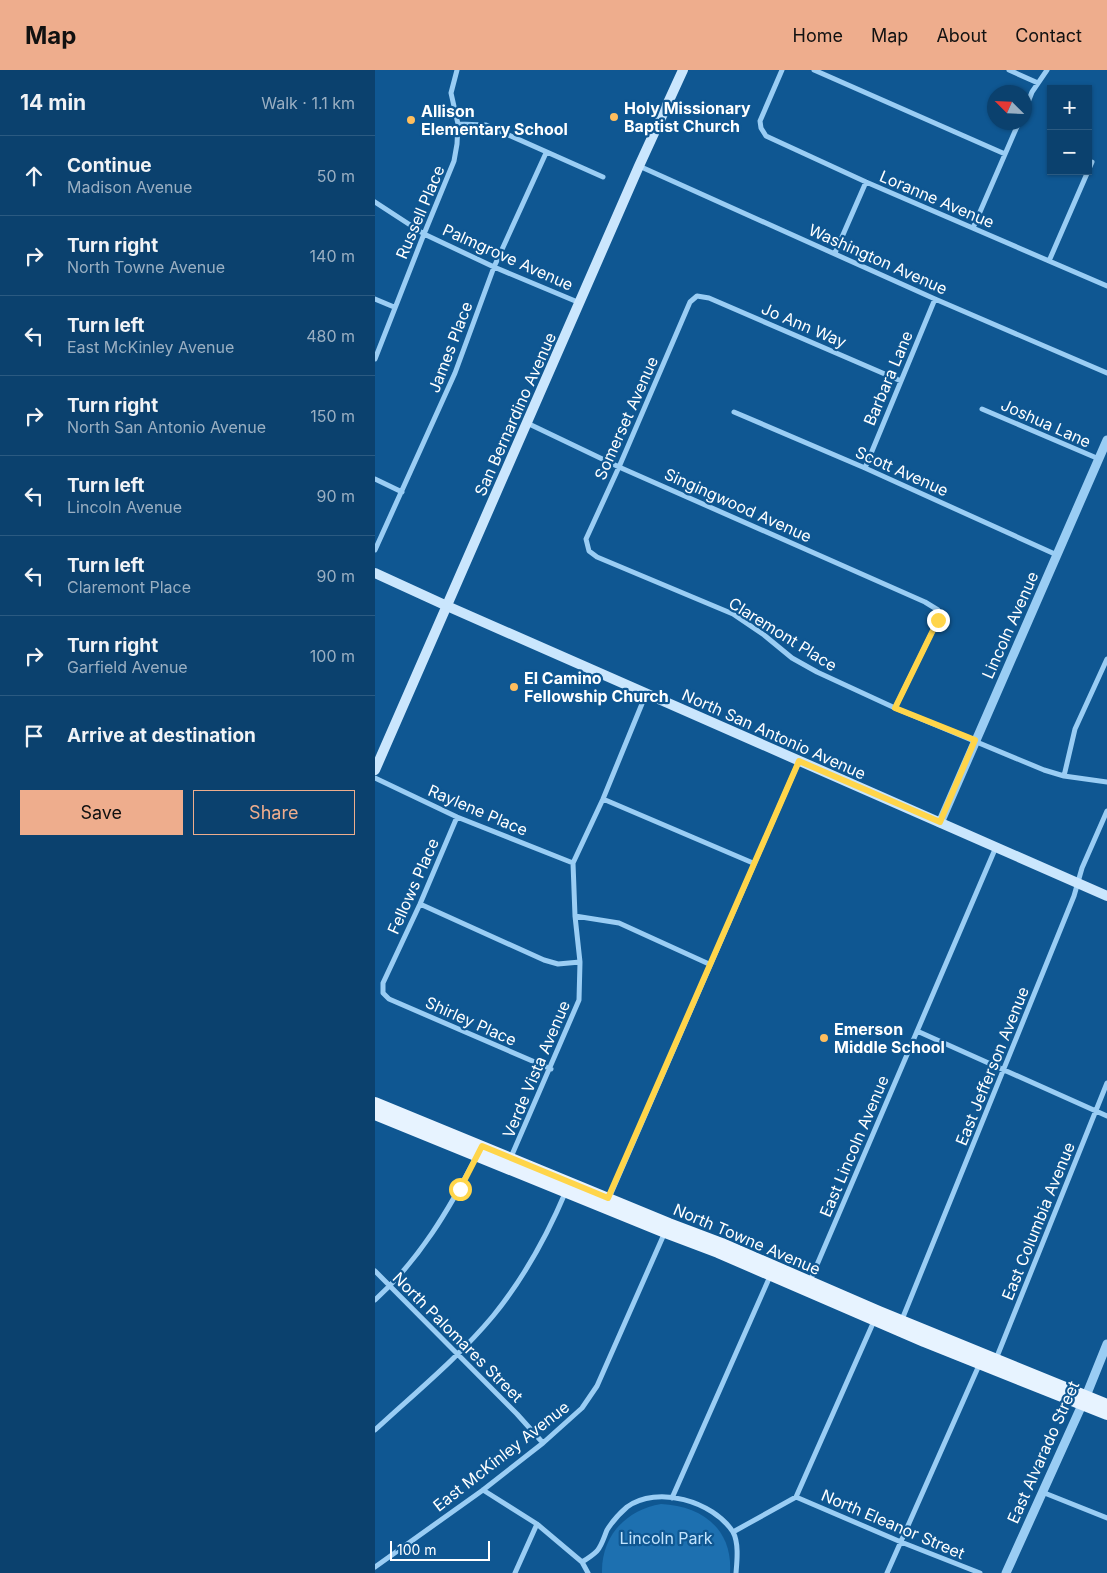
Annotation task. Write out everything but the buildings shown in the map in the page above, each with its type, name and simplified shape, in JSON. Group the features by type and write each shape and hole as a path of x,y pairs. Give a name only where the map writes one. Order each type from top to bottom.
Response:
{"main road":[{"name":"San Bernardino Avenue","path":"375,770 639,166 683,70"},
{"name":"North San Antonio Avenue","path":"375,573 1107,896"},
{"name":"North Towne Avenue","path":"375,1104 480,1151 568,1186 665,1232 773,1271"},
{"name":"North Towne Avenue","path":"375,1114 480,1151"},
{"name":"North Towne Avenue","path":"606,1203 722,1244 773,1271 877,1316 1084,1400 1107,1405"},
{"name":"North Towne Avenue","path":"1084,1400 1107,1414"}],"street":[{"name":"Russell Place","path":"375,359 394,307 455,161 458,124 451,93 457,70"},
{"name":"Loranne Avenue","path":"782,70 760,120 761,128 766,136 866,182 1107,286"},
{"path":"814,70 1005,154"},
{"path":"1009,70 1038,83"},
{"path":"1032,95 1047,70"},
{"path":"458,124 486,125 603,177"},
{"path":"973,228 1016,130"},
{"name":"James Place","path":"375,550 455,372 494,267 546,153"},
{"name":"Washington Avenue","path":"639,166 935,299 1107,373"},
{"path":"1049,261 1086,175"},
{"path":"835,253 866,182"},
{"name":"Palmgrove Avenue","path":"375,202 424,234 494,267 580,303"},
{"name":"Jo Ann Way","path":"697,296 709,298 901,381"},
{"name":"Somerset Avenue","path":"589,551 586,539 690,302 697,296"},
{"path":"375,299 394,307"},
{"name":"Barbara Lane","path":"865,468 935,299"},
{"name":"Joshua Lane","path":"982,409 1099,460"},
{"name":"Scott Avenue","path":"734,412 865,468 1057,556"},
{"name":"Singingwood Avenue","path":"527,423 619,467 925,602 938,610 938,620 895,708"},
{"name":"Lincoln Avenue","path":"940,822 1107,440"},
{"path":"375,479 402,492"},
{"name":"Claremont Place","path":"589,551 597,557 733,614 764,635 792,658 817,672 895,708 1031,765 1064,776 1107,782"},
{"path":"1064,776 1075,729 1107,659"},
{"name":"Verde Vista Avenue","path":"509,1163 579,1000 580,962 575,916 573,863 603,799 646,694"},
{"path":"606,1203 799,761"},
{"name":"Raylene Place","path":"375,778 457,817 573,863"},
{"path":"603,799 753,863"},
{"name":"East Jefferson Avenue","path":"899,1325 1107,811"},
{"name":"Fellows Place","path":"383,993 383,983 420,904 457,817"},
{"name":"East Lincoln Avenue","path":"807,1286 996,847"},
{"path":"420,904 544,960 558,964 580,962"},
{"path":"575,916 619,923 709,964"},
{"name":"Shirley Place","path":"383,993 389,999 551,1069"},
{"path":"917,1031 1107,1116"},
{"name":"East Columbia Avenue","path":"887,1573 988,1362 1107,1083"},
{"path":"375,1300 390,1286 423,1247 449,1209 480,1151"},
{"path":"375,1430 458,1355 493,1316 526,1271 554,1220 568,1186"},
{"name":"East McKinley Avenue","path":"375,1568 483,1490 543,1443 582,1408 597,1386 665,1232"},
{"name":"North Palomares Street","path":"375,1271 517,1414 543,1443"},
{"path":"672,1498 773,1271"},
{"path":"733,1532 796,1497 877,1316"},
{"name":"East Alvarado Street","path":"1006,1573 1084,1400 1107,1344"},
{"path":"483,1490 537,1524 582,1562 588,1573"},
{"path":"1042,1492 1107,1518"},
{"path":"582,1562 597,1550 608,1529 626,1508 648,1497 672,1498 685,1499 724,1521 733,1532 737,1552 736,1573"},
{"name":"North Eleanor Street","path":"796,1497 901,1542 980,1573"},
{"path":"515,1573 537,1524"},
{"path":"375,1568 378,1573"}],"green space":[{"name":"Lincoln Park","path":"661,1504 689,1509 702,1515 712,1523 720,1532 726,1544 730,1557 730,1573 602,1573 606,1547 618,1527 637,1512"}],"place":[{"name":"Holy Missionary Baptist Church","path":"614,117"},
{"name":"Allison Elementary School","path":"411,120"},
{"name":"El Camino Fellowship Church","path":"514,687"},
{"name":"Emerson Middle School","path":"824,1038"}],"route":[{"path":"460,1189 482,1146 608,1198 799,761 940,822 975,740 895,708 938,620"}]}
